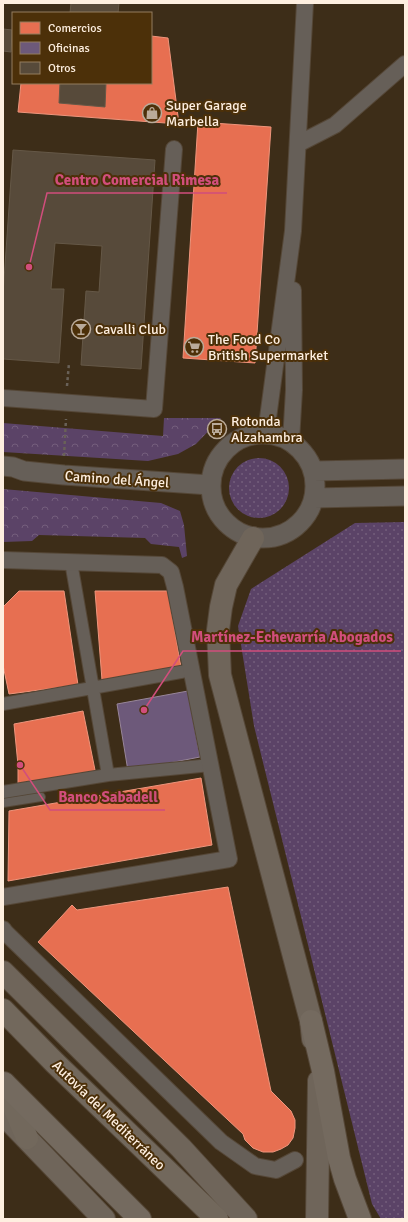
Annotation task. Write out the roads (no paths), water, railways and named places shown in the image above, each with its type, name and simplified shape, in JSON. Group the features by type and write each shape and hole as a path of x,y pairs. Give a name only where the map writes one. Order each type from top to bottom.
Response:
{"highway":[{"name":"Autovía del Mediterráneo","path":"3,1010 55,1063 216,1219"},
{"path":"311,1021 323,1071 339,1158 360,1219"},
{"path":"4,1083 27,1138"},
{"path":"4,1083 140,1219"}],"main road":[{"path":"252,538 226,585 218,630 220,675 311,1021 319,1081 317,1219"},
{"path":"3,972 180,1148 246,1219"},
{"path":"3,1114 104,1219"}],"street":[{"path":"291,441 294,390 293,231 305,3"},
{"path":"298,144 335,125 405,64"},
{"path":"3,398 154,409 174,149"},
{"path":"266,433 293,231"},
{"path":"266,433 291,441 309,460 314,471 316,485 314,498 306,517 272,538 252,538 239,533 227,525 218,513 212,500 210,485 213,469 222,454 250,435 266,433"},
{"name":"Camino del Ángel","path":"3,466 13,467 24,471"},
{"path":"314,471 405,469"},
{"name":"Camino del Ángel","path":"3,474 24,471 210,485"},
{"path":"314,498 405,496"},
{"path":"3,560 162,565 172,572 229,859 3,897"},
{"path":"71,562 108,775"},
{"path":"3,704 192,670"},
{"path":"3,792 108,775 211,765"},
{"path":"3,929 221,1142 256,1166 276,1170 295,1160"}],"lane":[{"path":"3,803 41,797"}],"place":[{"name":"Super Garage Marbella","path":"152,113"},
{"name":"Centro Comercial Rimesa","path":"29,267"},
{"name":"Cavalli Club","path":"81,329"},
{"name":"The Food Co British Supermarket","path":"194,347"},
{"name":"Rotonda Alzahambra","path":"217,429"},
{"name":"Martínez-Echevarría Abogados","path":"144,710"},
{"name":"Banco Sabadell","path":"20,765"}]}
